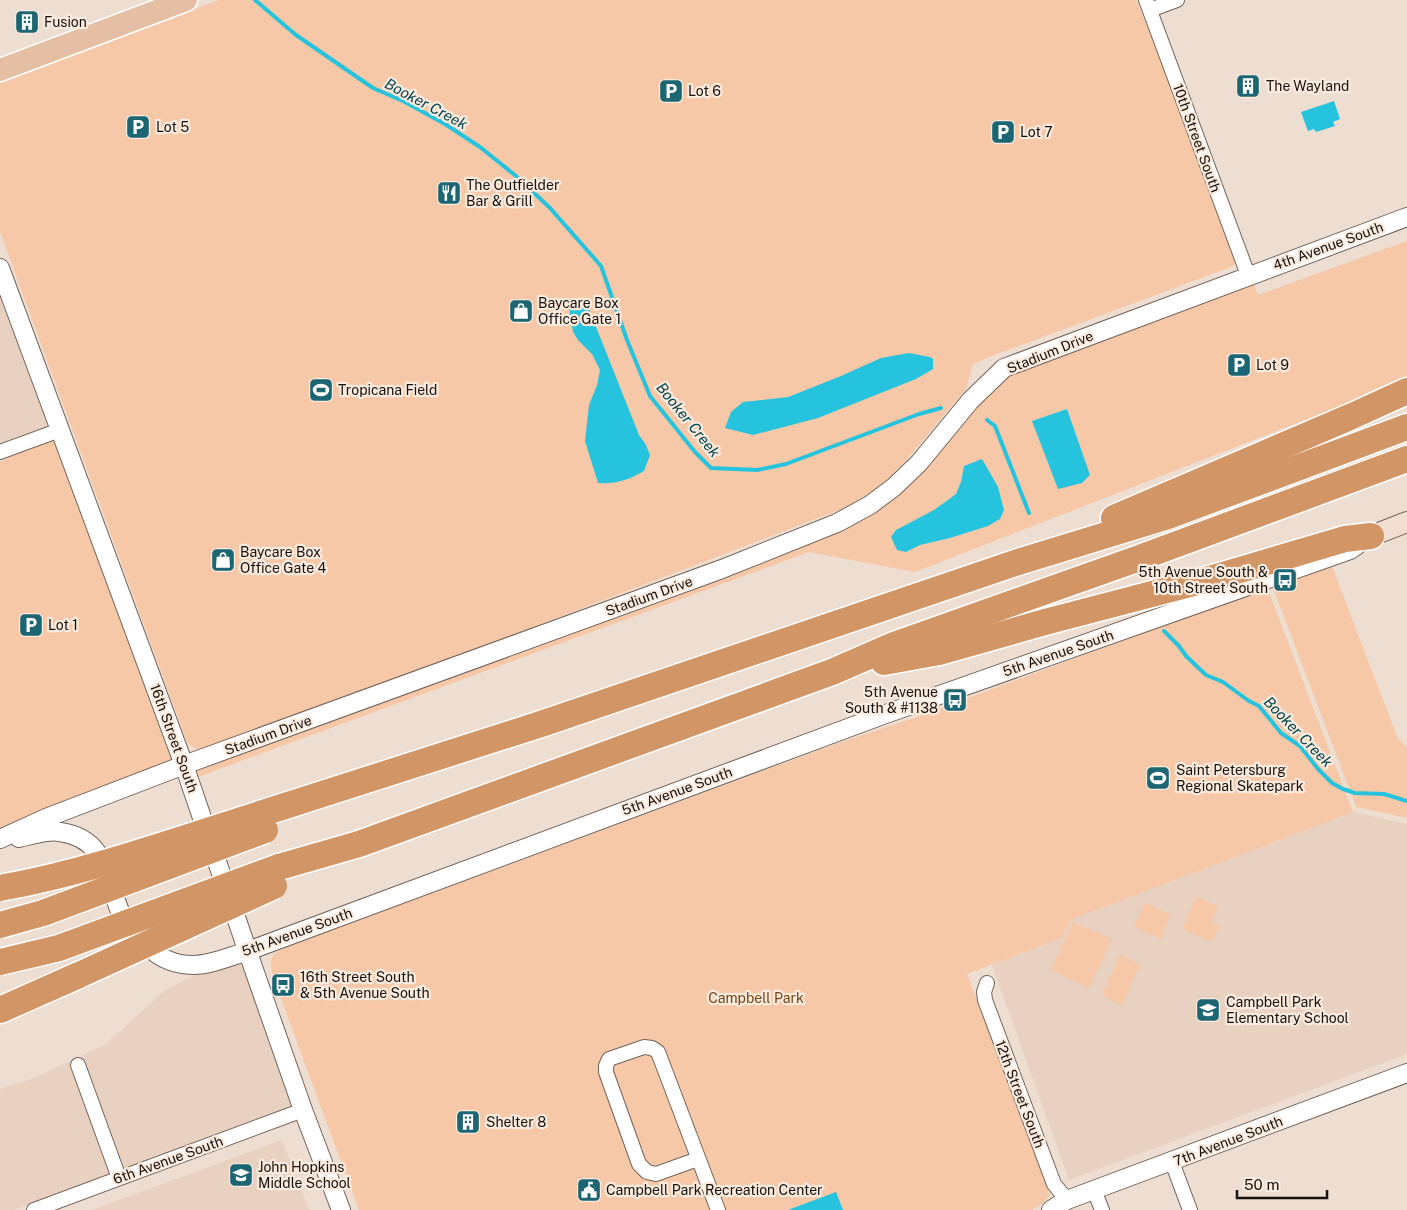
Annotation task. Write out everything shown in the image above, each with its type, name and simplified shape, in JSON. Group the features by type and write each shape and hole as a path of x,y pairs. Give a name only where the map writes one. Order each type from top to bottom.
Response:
{"highway":[{"path":"1015,563 1133,509 1407,391"},
{"path":"0,925 43,913 263,822 544,723 1015,563 1168,516 1407,427"},
{"path":"0,962 59,948 282,874 359,844 832,672 894,645 1134,560 1407,459"},
{"path":"832,672 939,652 1345,539 1371,536"},
{"path":"0,888 83,870 263,822"},
{"path":"0,1010 282,874"}],"main road":[{"path":"0,70 186,0"},
{"name":"5th Avenue South","path":"1371,536 1407,522"}],"street":[{"path":"1148,5 1177,0"},
{"name":"10th Street South","path":"1148,5 1248,275"},
{"name":"4th Avenue South","path":"1248,275 1407,217"},
{"name":"16th Street South","path":"0,268 184,765 303,1110 341,1210"},
{"name":"Stadium Drive","path":"0,841 46,818 184,765 722,569 837,523 870,505 894,488 919,462 970,400 1004,368 1248,275"},
{"path":"0,452 60,430"},
{"name":"5th Avenue South","path":"0,841 47,832 60,832 92,844 100,856 123,918 131,931 157,955 170,962 200,964 248,951 874,718 1350,550 1371,536"},
{"name":"12th Street South","path":"987,983 984,992 985,1000 1054,1184 1067,1200"},
{"path":"698,1159 656,1174 646,1172 639,1164 606,1072 609,1059 644,1047 652,1048 658,1052 718,1210"},
{"path":"78,1064 119,1178"},
{"name":"7th Avenue South","path":"1051,1210 1067,1200 1407,1073"},
{"name":"6th Avenue South","path":"34,1210 303,1110"},
{"path":"1172,1162 1190,1210"},
{"path":"1094,1190 1102,1210"}],"shaded area":[{"path":"0,285 52,425 0,444"},
{"name":"Campbell Park Elementary School","path":"1353,812 1407,824 1407,1054 1069,1180 992,965 1062,938 1070,920"},
{"path":"244,959 295,1106 123,1169 81,1056 106,1044 165,990 206,970"},
{"path":"70,1061 111,1173 14,1210 0,1210 0,1089 34,1078"},
{"name":"John Hopkins Middle School","path":"282,1140 309,1210 92,1210"}],"green space":[{"path":"219,0 1136,0 1164,66 1235,263 1231,267 973,364 966,389 901,466 887,480 862,498 842,509 457,656 202,750 197,749 187,742 0,232 0,81"},
{"path":"1407,241 1407,380 915,572 809,552 195,778 192,770 840,529 1008,374 1253,281 1258,295","holes":["1067,409 1077,438 1032,421","964,466 988,526 920,545 906,552 934,510 956,494 961,482"]},
{"path":"57,438 176,761 0,831 0,462 27,449"},
{"path":"1331,564 1398,739 1407,747 1407,818 1356,807 1272,585"},
{"name":"Campbell Park","path":"1267,587 1353,812 1070,920 1062,938 967,974 1050,1195 1043,1203 1032,1210 359,1210 273,977 271,962 276,953 286,947"},
{"path":"1196,897 1218,906 1211,922 1219,925 1212,942 1182,929"},
{"path":"1145,903 1171,915 1161,939 1134,927"},
{"path":"1073,922 1112,939 1089,988 1051,970"},
{"path":"1120,955 1140,964 1122,1006 1105,997 1103,993"}],"water":[{"path":"1334,101 1340,119 1333,122 1335,126 1316,132 1314,129 1308,131 1301,112"},
{"path":"577,301 587,304 639,435 650,455 644,471 622,481 598,483 585,441 589,405 597,385 600,370 592,354 573,332 569,307"},
{"path":"909,353 933,359 933,369 916,379 818,418 753,435 725,428 731,412 743,402 788,397 881,358"},
{"path":"1067,409 1090,475 1082,483 1058,489 1032,421"},
{"path":"982,459 998,487 1004,510 1000,519 988,526 920,545 906,552 897,550 891,537 896,530 934,510 956,494 961,482 964,466"},
{"path":"836,1192 843,1210 788,1210"}],"waterway":[{"name":"Booker Creek","path":"255,0 296,35 373,88 403,101 445,124 480,147 516,176 550,208 601,266 627,340 650,396 695,452 711,468 757,470 786,464 919,414 941,408"},
{"name":"Booker Creek","path":"987,420 995,426 1029,513"},
{"name":"Booker Creek","path":"1164,631 1206,675 1223,682 1259,706 1281,733 1300,746 1332,783 1355,793 1384,794 1407,801"}],"place":[{"name":"Fusion","path":"27,22"},
{"name":"The Wayland","path":"1248,86"},
{"name":"Lot 6","path":"671,91"},
{"name":"Lot 5","path":"138,127"},
{"name":"Lot 7","path":"1003,132"},
{"name":"The Outfielder Bar & Grill","path":"449,193"},
{"name":"Baycare Box Office Gate 1","path":"521,311"},
{"name":"Lot 9","path":"1239,365"},
{"name":"Tropicana Field","path":"321,390"},
{"name":"Baycare Box Office Gate 4","path":"223,560"},
{"name":"5th Avenue South & 10th Street South","path":"1285,580"},
{"name":"Lot 1","path":"31,625"},
{"name":"5th Avenue South & #1138","path":"955,700"},
{"name":"Saint Petersburg Regional Skatepark","path":"1158,778"},
{"name":"16th Street South & 5th Avenue South","path":"283,985"},
{"name":"Campbell Park Elementary School","path":"1208,1010"},
{"name":"Shelter 8","path":"468,1122"},
{"name":"John Hopkins Middle School","path":"241,1175"},
{"name":"Campbell Park Recreation Center","path":"589,1190"}]}
